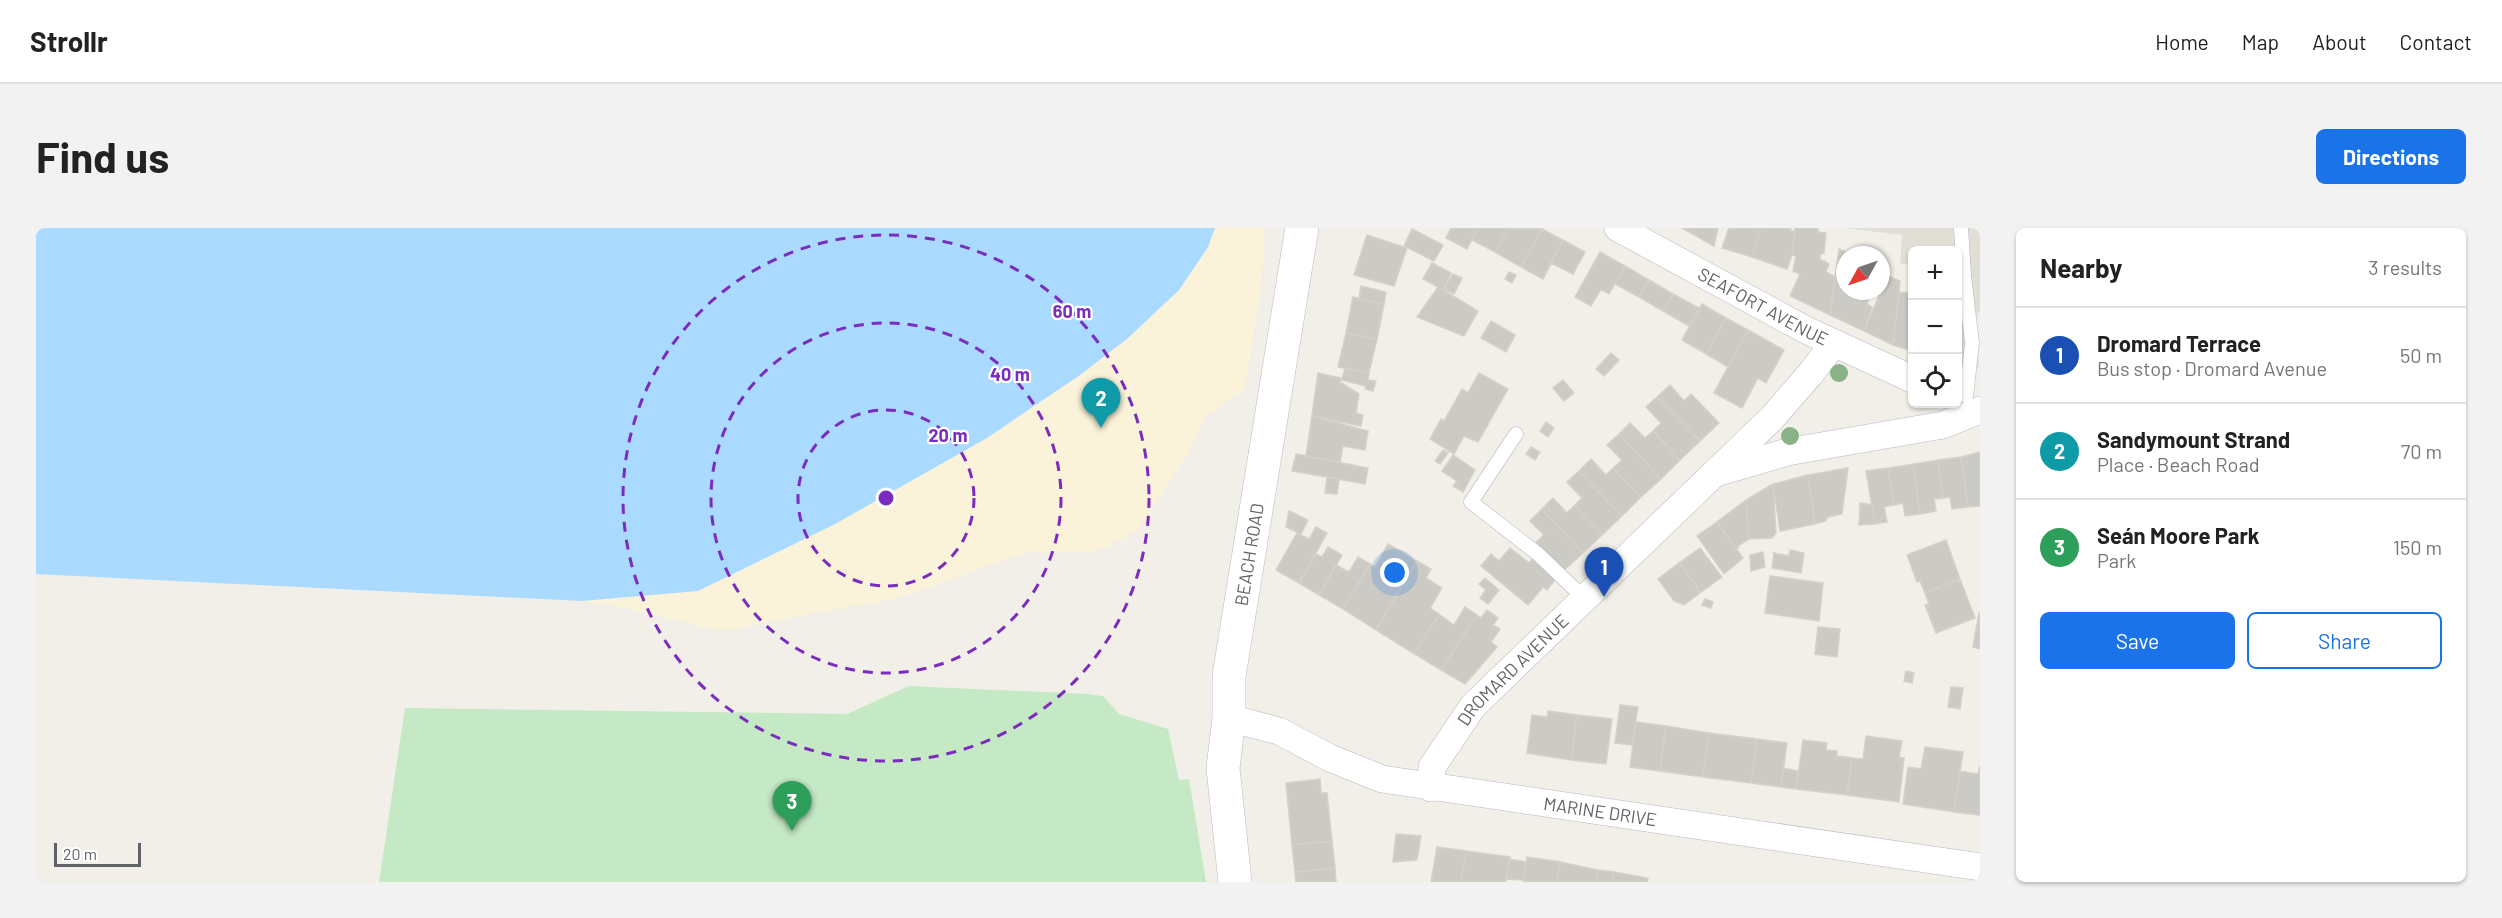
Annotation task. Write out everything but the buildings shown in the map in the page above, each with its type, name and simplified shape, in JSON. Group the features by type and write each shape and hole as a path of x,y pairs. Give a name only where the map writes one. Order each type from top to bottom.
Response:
{"main road":[{"name":"BEACH ROAD","path":"1235,882 1223,768 1230,718 1229,676 1302,228"}],"street":[{"name":"SEAFORT AVENUE","path":"1618,228 1806,330 1908,377"},
{"path":"1717,473 1772,418 1834,343"},
{"name":"DROMARD AVENUE","path":"1431,788 1432,767 1473,706 1717,473 1786,452 1943,424 1971,400"},
{"name":"MARINE DRIVE","path":"1230,718 1279,731 1330,758 1382,779 1980,867"}],"lane":[{"path":"1961,228 1972,343 1971,400"},
{"path":"1516,434 1471,502 1538,554 1585,599"}],"shaded area":[{"path":"1846,228 1980,228 1980,310 1975,318 1979,368 1962,363 1962,246 1908,246 1908,264 1900,264 1902,235"}],"green space":[{"path":"909,686 1103,696 1119,714 1168,729 1179,780 1189,779 1206,882 379,882 405,708 847,714"}],"sand":[{"path":"1215,228 1264,228 1262,279 1245,388 1205,417 1190,450 1139,529 1109,546 1089,552 1032,551 897,598 721,631 607,604 582,601 698,591 835,524 987,438 1080,375 1128,338 1179,290 1208,247"}],"water":[{"path":"36,228 1215,228 1208,247 1179,290 1128,338 1080,375 987,438 835,524 698,591 582,601 36,574"}],"place":[{"name":"Sandymount Strand","path":"1101,428"},
{"name":"Dromard Terrace","path":"1604,597"},
{"name":"Seán Moore Park","path":"792,831"}]}
